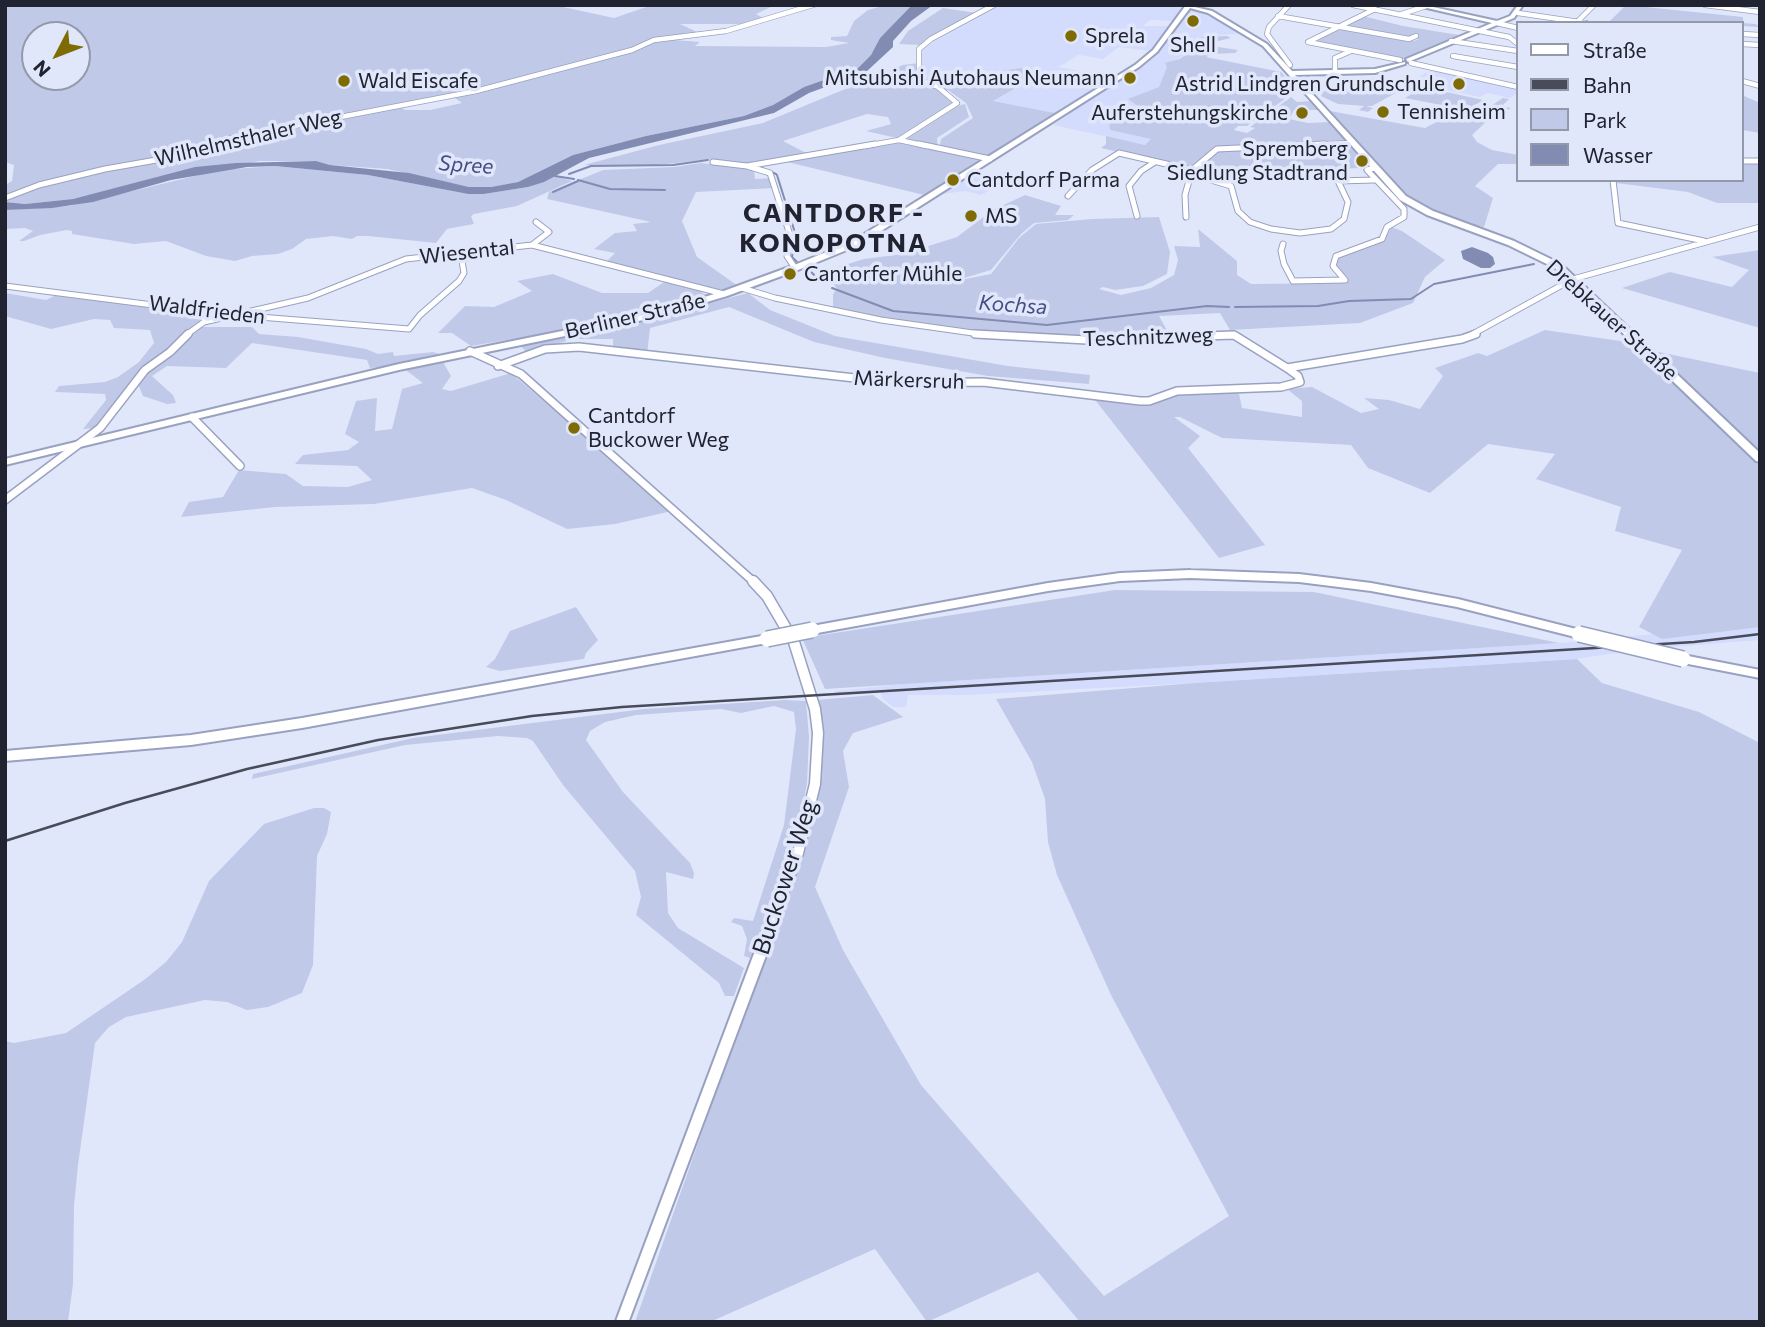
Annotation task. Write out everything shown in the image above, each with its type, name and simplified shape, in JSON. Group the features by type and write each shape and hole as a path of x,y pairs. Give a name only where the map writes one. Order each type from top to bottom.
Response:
{"main road":[{"path":"1416,5 1497,23"},
{"name":"Drebkauer Straße","path":"1189,6 1204,9 1255,38 1290,69 1351,144 1403,198 1416,207 1534,252 1558,266 1760,459"},
{"name":"Berliner Straße","path":"5,462 470,351 623,322 724,294 795,268 856,243 1151,56 1189,6"},
{"path":"1405,61 1497,23"},
{"path":"5,756 191,740 302,723 1060,585 1120,577 1190,574 1288,578 1371,587 1458,603 1683,659 1760,674"}],"street":[{"name":"Wilhelmsthaler Weg","path":"9,197 39,185 105,169 185,155 231,138 493,87 632,50 654,40 726,31 813,5"},
{"path":"899,140 957,103 938,87 912,77 919,71 919,49 931,39 994,5"},
{"path":"1289,5 1269,27 1269,40 1290,69 1335,73 1380,71 1405,61"},
{"path":"1353,5 1509,37 1516,42"},
{"path":"1518,13 1521,5"},
{"path":"1578,21 1594,5"},
{"path":"1705,5 1760,12"},
{"path":"1400,14 1426,6"},
{"path":"1375,9 1308,42 1516,87"},
{"path":"1497,23 1518,13 1570,21"},
{"path":"1278,16 1409,39 1416,36"},
{"path":"1415,25 1425,19"},
{"path":"1497,23 1516,27"},
{"path":"1451,41 1516,51"},
{"path":"1335,73 1335,58 1351,51"},
{"path":"1453,56 1516,67"},
{"path":"747,166 899,140 990,159"},
{"path":"1186,216 1185,195 1192,172 1221,148 1351,144"},
{"path":"1068,196 1092,170 1119,153 1192,172 1231,186 1238,212 1250,222 1270,229 1294,232 1325,230 1340,223 1347,213 1348,202 1338,181 1374,180"},
{"path":"713,162 747,166 772,175 790,235 787,256 795,268"},
{"path":"1137,216 1129,186 1141,171 1155,162"},
{"path":"1283,244 1281,251 1284,264 1293,281 1345,280 1333,266 1336,256 1382,239 1387,227 1404,217 1404,209 1367,170 1374,168"},
{"path":"1613,182 1618,223 1706,242"},
{"path":"532,245 548,235 547,230 537,222"},
{"path":"1287,368 1462,339 1485,330 1573,279 1760,228"},
{"name":"Wiesental","path":"235,315 307,298 406,259 532,245 724,294"},
{"name":"Waldfrieden","path":"5,286 112,298 198,312 409,329 420,315 459,281 464,273 462,261 473,253"},
{"name":"Wiesental","path":"702,288 714,297"},
{"name":"Teschnitzweg","path":"742,288 881,320 999,338 1087,340 1234,335 1287,368"},
{"path":"198,312 205,317 204,321"},
{"path":"5,500 100,428 145,370 204,321 235,315"},
{"name":"Märkersruh","path":"498,366 545,349 579,348 899,383 983,382 1140,401 1149,401 1177,391 1281,387 1300,383 1298,376 1287,368"},
{"name":"Buckower Weg","path":"470,351 498,366 521,374 531,382 749,576 767,596 794,642 807,678 818,733 815,784 798,853 622,1322"},
{"path":"192,416 240,466"}],"shaded area":[{"path":"997,5 1182,6 1173,21 1150,20 1143,26 1168,26 1151,51 1119,47 1103,59 1079,55 1058,67 1113,77 1055,113 992,101 1042,72 982,80 950,89 914,77 921,71 920,50"},
{"path":"1191,9 1198,9 1244,33 1199,37 1202,43 1167,67 1159,87 1129,99 1138,106 1110,130 1152,139 1145,145 1053,125 1154,55"},
{"name":"Astrid Lindgren Grundschule","path":"1432,70 1516,88 1516,94 1510,98 1487,93 1480,97 1407,82"},
{"path":"978,173 1003,174 1007,181 981,195 966,191 941,194"},
{"path":"1760,624 1760,640 1645,649 1575,659 1195,683 968,695 908,695 906,707 893,707 882,698 881,693 835,696 835,691 904,684 1559,643"}],"green space":[{"path":"5,5 554,5 614,18 652,5 775,5 756,14 765,19 746,24 680,24 697,32 714,33 675,40 700,42 695,46 826,47 849,43 831,40 831,37 847,36 854,21 868,10 886,5 912,5 880,38 871,55 858,68 804,87 773,105 744,116 646,136 573,155 518,182 491,187 469,187 387,169 330,165 316,161 259,161 73,199 25,204 5,202 5,185 12,181 14,165 5,162","holes":["491,87 452,96 462,103 430,110 405,110 399,106"]},
{"path":"1626,5 1743,17 1743,21 1610,21"},
{"path":"943,8 977,13 920,45 899,44 908,31"},
{"path":"1363,16 1459,35 1406,59 1321,44 1316,40 1342,28 1414,41 1419,39 1344,26"},
{"path":"1744,23 1756,24 1759,27 1744,26"},
{"path":"1199,37 1231,38 1214,42 1218,47 1238,50 1235,53 1212,54 1206,57 1281,72 1298,90 1283,92 1289,96 1247,126 1238,126 1234,130 1247,133 1255,128 1250,127 1291,97 1297,102 1311,101 1318,110 1294,110 1289,119 1308,123 1331,122 1361,160 1356,161 1361,168 1209,173 1101,148 1106,144 1106,136 1145,145 1151,139 1110,130 1109,119 1131,114 1138,106 1128,99 1159,87 1167,67 1165,63 1180,59 1202,43"},
{"path":"919,63 921,71 914,77 950,89 1002,71 1021,68 1043,72 993,101 1055,113 985,157 943,149 940,145 941,139 973,118 966,103 948,90 942,94 955,103 952,106 897,138 866,131 891,124 888,117 867,114 783,141 810,155 750,164 712,159 658,165 584,165 659,145 763,123 903,65"},
{"path":"1361,77 1388,80 1405,88 1372,106 1366,106 1373,108 1368,112 1359,110 1364,106 1338,104 1321,96 1323,92 1348,80"},
{"path":"1422,88 1483,100 1467,110 1405,98"},
{"path":"1744,96 1760,103 1760,133 1744,130"},
{"path":"1503,98 1509,99 1502,106 1511,108 1488,120 1472,135 1477,142 1492,150 1516,155 1516,164 1498,164 1475,186 1493,198 1484,227 1441,216 1407,196 1387,178 1330,111 1425,128 1455,112 1476,116"},
{"path":"965,104 969,117 937,138 938,148 902,139 956,106"},
{"path":"898,141 982,158 924,195 783,161"},
{"path":"1744,162 1760,162 1760,203 1717,203 1688,192 1616,183 1744,182"},
{"path":"701,163 754,169 755,179 772,178 775,188 696,192 682,221 697,257 738,286 722,292 605,263 615,253 594,249 615,233 637,231 633,224 651,222 547,199 549,192 603,170"},
{"path":"275,166 368,175 468,194 528,187 555,176 572,181 517,206 474,214 471,216 474,224 447,229 436,243 368,236 352,239 333,236 306,239 292,249 278,254 252,256 235,261 206,256 166,241 134,244 72,234 72,231 67,230 19,241 33,231 25,228 5,229 5,210 70,206 220,170"},
{"path":"1025,195 1061,206 1055,215 1074,215 1068,220 1034,223 1021,234 991,270 964,278 932,282 950,282 991,274 1019,238 1036,224 1092,219 1159,217 1170,252 1167,274 1143,286 1099,289 1121,295 1151,288 1174,275 1178,260 1174,246 1200,247 1198,229 1237,261 1237,275 1251,284 1347,283 1348,278 1334,266 1334,259 1384,241 1391,227 1402,231 1445,260 1425,277 1413,303 1360,323 1230,330 1220,313 1159,316 1168,332 1083,336 999,334 885,318 833,307 833,294 837,289 831,279 839,279 829,277 832,269 864,259 903,254 957,237 993,210"},
{"path":"1760,250 1760,328 1622,288 1670,272 1732,287 1749,270 1712,257"},
{"path":"553,274 602,293 648,293 667,280 695,287 708,297 596,325 471,346 452,333 438,333 465,306 494,307 532,291 517,281"},
{"path":"5,293 46,300 58,294 116,300 194,314 201,318 201,327 252,327 259,334 298,337 366,349 378,354 393,352 394,356 433,352 443,355 398,366 370,368 367,360 252,343 226,368 167,366 152,376 173,395 176,403 167,404 143,396 138,384 96,428 83,429 106,400 105,394 55,392 59,386 105,382 118,377 139,362 154,343 150,330 114,328 110,320 94,319 51,329 5,316"},
{"path":"748,293 770,310 835,336 1008,366 1090,375 1089,384 988,376 885,358 814,342 729,307 650,328 647,354 613,351 613,339 573,339 527,353 519,344 642,321"},
{"path":"1545,330 1634,343 1760,466 1760,627 1662,639 1639,627 1682,550 1615,531 1621,507 1536,479 1555,454 1488,444 1430,493 1368,468 1351,445 1222,438 1180,417 1174,417 1200,436 1188,448 1265,545 1219,558 1092,396 1145,403 1176,394 1238,389 1242,408 1302,417 1302,401 1287,389 1312,387 1361,413 1379,409 1364,398 1389,400 1420,409 1443,376 1435,368 1478,353 1487,356"},
{"path":"1654,351 1760,373 1760,452 1718,414"},
{"path":"446,358 443,362 451,376 442,389 451,391 511,373 672,511 615,524 567,529 506,500 472,488 374,504 275,507 181,517 189,502 223,497 239,470 286,474 303,486 348,487 372,480 357,466 295,464 303,455 348,450 359,442 345,434 356,401 377,398 375,431 392,429 402,389 423,383 403,368"},
{"path":"1115,590 1314,592 1559,643 825,689 802,638"},
{"path":"576,607 598,640 584,659 500,671 486,667 495,659 510,631"},
{"path":"1577,659 1602,683 1699,712 1760,743 1760,1322 1080,1322 1038,1272 927,1322 875,1249 710,1322 635,1322 751,993 774,938 810,828 821,758 822,728 817,700 873,695 903,717 853,733 843,751 849,787 815,887 843,950 921,1085 1104,1296 1229,1216 1111,995 1057,875 1048,842 1045,799 1032,762 996,699 1195,683"},
{"path":"806,701 809,737 807,784 797,831 766,921 750,958 744,956 747,939 742,926 731,922 734,918 753,921 784,825 796,729 794,712 774,706 741,713 721,709 636,715 605,722 590,731 586,740 623,792 690,863 693,879 666,872 668,913 678,928 744,968 734,996 725,996 719,983 636,915 641,897 635,871 563,785 533,741 527,738 498,736 405,745 252,779 253,774 413,738 644,709"},
{"path":"314,808 324,808 331,812 327,834 317,856 313,965 302,993 268,1007 247,1010 227,1002 205,1000 126,1017 109,1027 95,1043 78,1165 74,1206 73,1284 68,1322 5,1322 5,1041 14,1043 66,1033 144,980 166,962 182,942 209,881 264,824"}],"water":[{"path":"912,5 933,5 911,21 893,41 893,47 866,72 809,93 774,113 589,158 544,182 528,187 468,194 368,175 275,166 247,167 171,180 93,202 52,208 5,210 5,202 25,204 73,199 195,167 236,163 316,161 330,165 409,173 469,187 491,187 518,182 573,155 646,136 744,116 773,105 804,87 858,68 871,55 880,38"},
{"path":"1472,247 1488,253 1495,264 1490,268 1481,268 1463,259 1461,251"}],"waterway":[{"name":"Kochsa","path":"569,174 591,166 673,165 708,160"},
{"name":"Kochsa","path":"757,166 776,174"},
{"name":"Kochsa","path":"777,175 796,236 792,257 797,262"},
{"name":"Kochsa","path":"555,176 574,179"},
{"path":"578,180 610,189 665,190"},
{"path":"553,192 578,181"},
{"name":"Kochsa","path":"1235,307 1318,306 1349,301 1411,299 1434,284 1534,264"},
{"name":"Kochsa","path":"807,267 820,282"},
{"name":"Kochsa","path":"832,288 893,311 1047,325 1207,306 1229,307"}],"railway":[{"path":"5,841 125,803 247,769 378,740 532,716 622,707 1694,642 1760,634"}],"place":[{"name":"Shell","path":"1193,21"},
{"name":"Sprela","path":"1071,36"},
{"name":"Mitsubishi Autohaus Neumann","path":"1130,78"},
{"name":"Wald Eiscafe","path":"344,81"},
{"name":"Astrid Lindgren Grundschule","path":"1459,84"},
{"name":"Tennisheim","path":"1383,112"},
{"name":"Auferstehungskirche","path":"1302,113"},
{"name":"Spremberg Siedlung Stadtrand","path":"1362,161"},
{"name":"Cantdorf Parma","path":"953,180"},
{"name":"MS","path":"971,216"},
{"name":"Cantorfer Mühle","path":"790,274"},
{"name":"Cantdorf Buckower Weg","path":"574,428"}],"district":[{"name":"CANTDORF - KONOPOTNA","path":"834,228"}],"water label":[{"name":"Spree","path":"466,165"}]}
